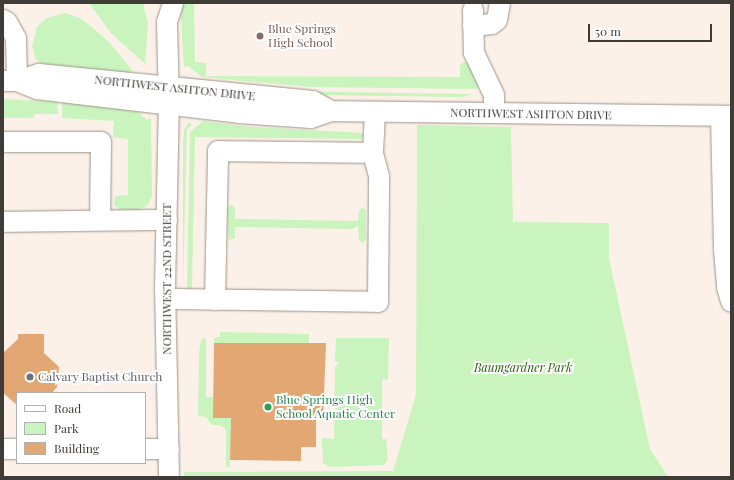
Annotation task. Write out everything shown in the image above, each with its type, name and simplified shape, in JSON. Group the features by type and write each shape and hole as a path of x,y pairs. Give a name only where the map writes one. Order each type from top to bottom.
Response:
{"street":[{"path":"157,3 170,12"},
{"path":"494,113 494,95 474,53 473,18 492,24 497,20 500,3"},
{"name":"NORTHWEST 22ND STREET","path":"169,477 166,299 170,12"},
{"path":"3,20 7,22 16,38 10,81"},
{"name":"NORTHWEST ASHTON DRIVE","path":"10,81 36,89 169,96 311,118 331,111 726,116"},
{"path":"166,299 378,302 379,176 373,154 376,112"},
{"path":"726,116 724,250 727,287 731,301"},
{"path":"3,142 101,142 100,219"},
{"path":"215,300 218,151 373,154"},
{"path":"3,222 100,219 167,220"},
{"path":"3,449 16,449"},
{"path":"146,449 169,449"}],"green space":[{"path":"89,3 143,3 148,23 145,64 111,33"},
{"path":"180,3 194,3 195,62 206,63 206,76 460,77 460,65 464,62 469,64 478,85 477,89 310,87 202,77 188,66 184,67"},
{"path":"65,13 80,18 93,28 109,42 133,71 128,73 44,64 36,60 32,46 37,27 47,18"},
{"path":"305,91 473,94 463,97 313,95"},
{"path":"3,99 57,102 58,114 34,114 34,117 27,118 3,118"},
{"path":"62,102 137,111 147,120 151,118 152,197 147,206 138,210 120,210 114,205 115,196 128,195 128,139 113,137 114,121 62,118"},
{"path":"203,121 252,127 363,133 364,136 361,139 195,137 192,293 187,286 190,132"},
{"path":"189,122 192,125 187,129 183,287 183,142 184,130"},
{"name":"Baumgardner Park","path":"417,125 511,127 513,222 609,223 609,258 650,449 668,477 184,477 184,472 393,471 416,394"},
{"path":"231,205 235,208 235,219 358,221 359,210 363,207 366,211 366,239 363,243 359,240 358,226 352,229 235,227 235,238 229,240 227,209"},
{"path":"220,332 309,334 309,343 214,343 214,338 220,337"},
{"path":"206,338 206,397 213,397 231,418 230,467 226,467 226,430 220,425 212,425 206,417 198,416 199,354 201,339"},
{"path":"336,338 389,338 388,379 382,380 382,439 386,439 388,459 384,465 330,467 323,463 322,438 334,439 335,367 339,363 335,361"}],"building":[{"name":"Calvary Baptist Church","path":"18,334 44,334 44,353 59,367 57,387 53,392 16,392 16,404 3,393 3,353 18,339"},
{"name":"Blue Springs High School Aquatic Center","path":"214,343 326,343 323,420 316,420 316,447 301,447 301,461 230,460 231,418 213,418"}],"place":[{"name":"Blue Springs High School","path":"260,36"},
{"name":"Calvary Baptist Church","path":"30,377"},
{"name":"Blue Springs High School Aquatic Center","path":"268,407"}]}
